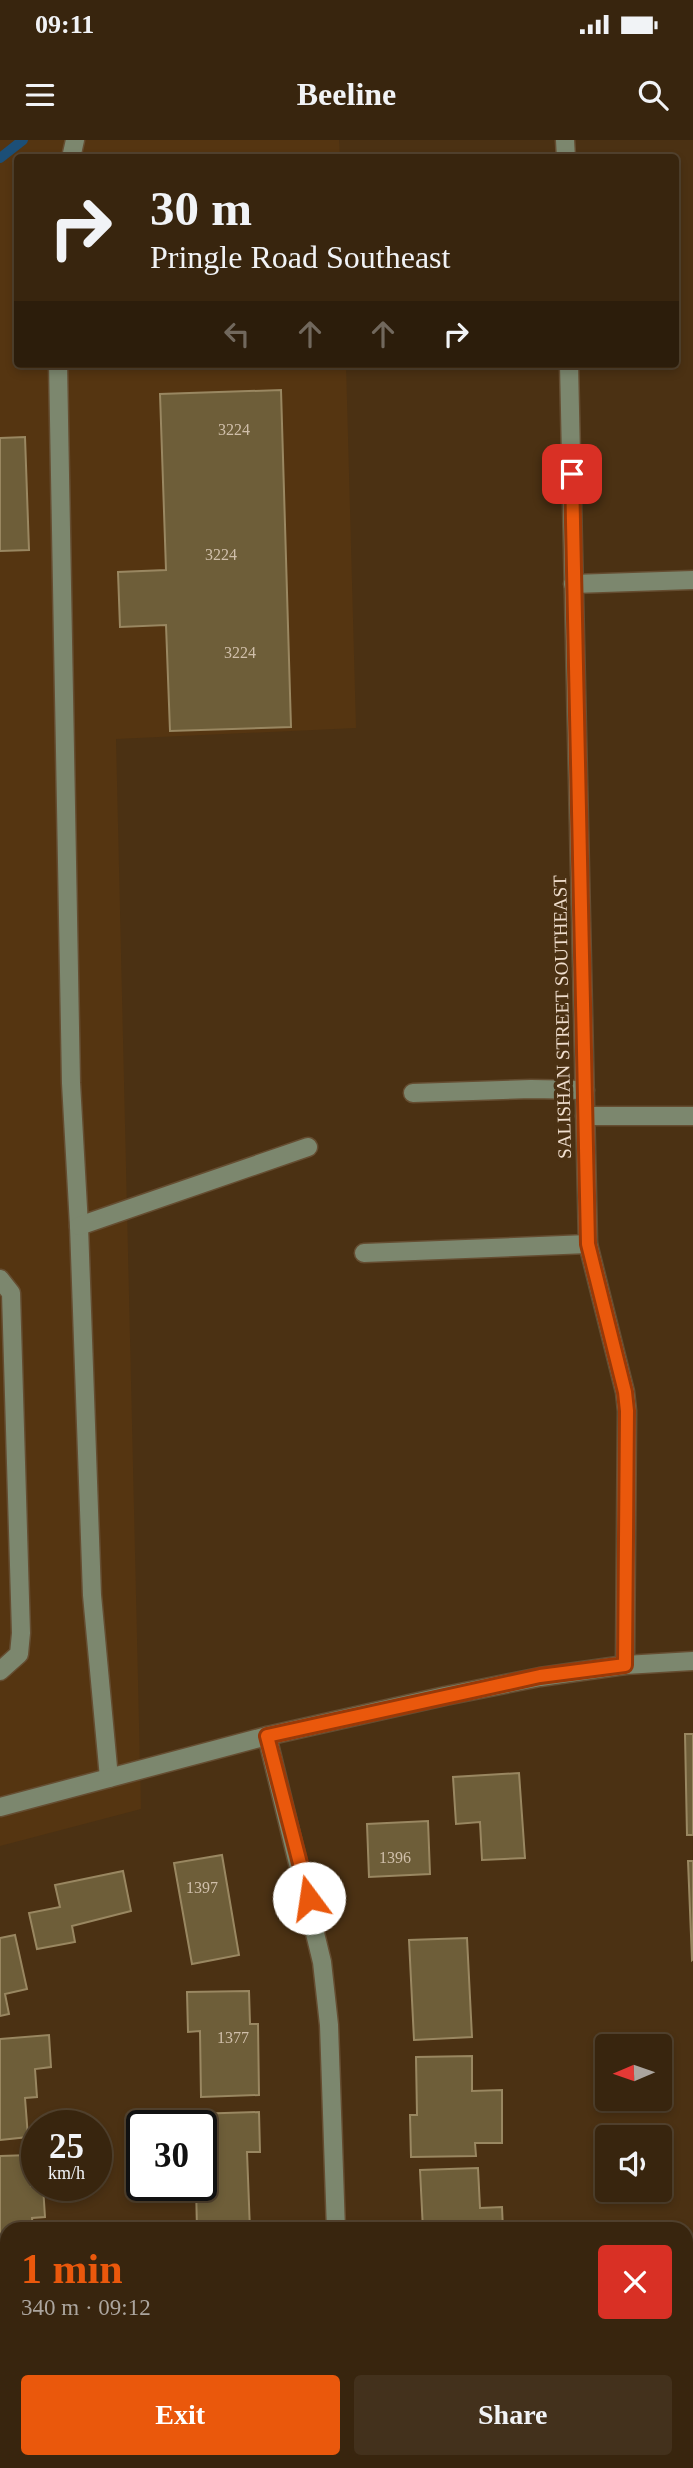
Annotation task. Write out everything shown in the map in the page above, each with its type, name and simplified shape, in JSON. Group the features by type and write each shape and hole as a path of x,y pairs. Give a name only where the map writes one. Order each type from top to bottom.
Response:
{"street":[{"path":"58,368 71,1083 79,1226 92,1595 109,1778"},
{"name":"SALISHAN STREET SOUTHEAST","path":"569,368 588,1244 625,1392 627,1411 625,1665"},
{"path":"573,584 693,580"},
{"path":"413,1093 584,1090"},
{"path":"585,1116 693,1115"},
{"path":"79,1226 308,1147"},
{"path":"364,1253 588,1244"},
{"path":"0,1279 11,1293 21,1633 19,1654 0,1671"},
{"path":"0,1807 267,1736 540,1676 625,1665 693,1661"},
{"path":"267,1736 322,1962 330,2025 336,2222"}],"shaded area":[{"path":"0,140 339,140 340,154 14,154 14,368 346,368 356,728 116,739 141,1809 0,1846"}],"building":[{"path":"281,390 291,727 170,731 166,625 120,627 118,572 166,570 160,394"},
{"path":"25,437 29,550 0,551 0,438"},
{"path":"685,1734 693,1734 693,1835 687,1835"},
{"path":"519,1773 525,1858 482,1860 480,1822 456,1824 453,1777"},
{"path":"428,1821 430,1874 369,1877 367,1824"},
{"path":"222,1855 239,1955 192,1964 174,1863"},
{"path":"688,1861 693,1861 692,1960"},
{"path":"123,1871 131,1911 72,1926 75,1942 37,1949 29,1913 60,1907 55,1885"},
{"path":"15,1935 27,1989 5,1994 9,2014 0,2016 0,1938"},
{"path":"467,1938 472,2037 414,2040 409,1940"},
{"path":"249,1991 250,2024 258,2024 259,2095 201,2097 200,2031 188,2032 187,1992"},
{"path":"49,2035 51,2067 35,2069 37,2097 25,2098 26,2110 21,2110 21,2138 0,2140 0,2039"},
{"path":"472,2056 472,2091 502,2090 502,2143 475,2143 476,2156 411,2157 410,2115 417,2115 416,2057"},
{"path":"259,2112 260,2152 247,2152 250,2222 197,2222 196,2201 217,2201 217,2113"},
{"path":"21,2155 21,2201 44,2201 45,2217 32,2218 32,2222 0,2222 0,2156"},
{"path":"478,2168 480,2208 502,2207 503,2222 423,2222 420,2170"}],"waterway":[{"path":"0,158 23,140"}],"route":[{"path":"309,1898 267,1736 540,1676 625,1665 627,1411 625,1392 588,1244 572,474"}]}
